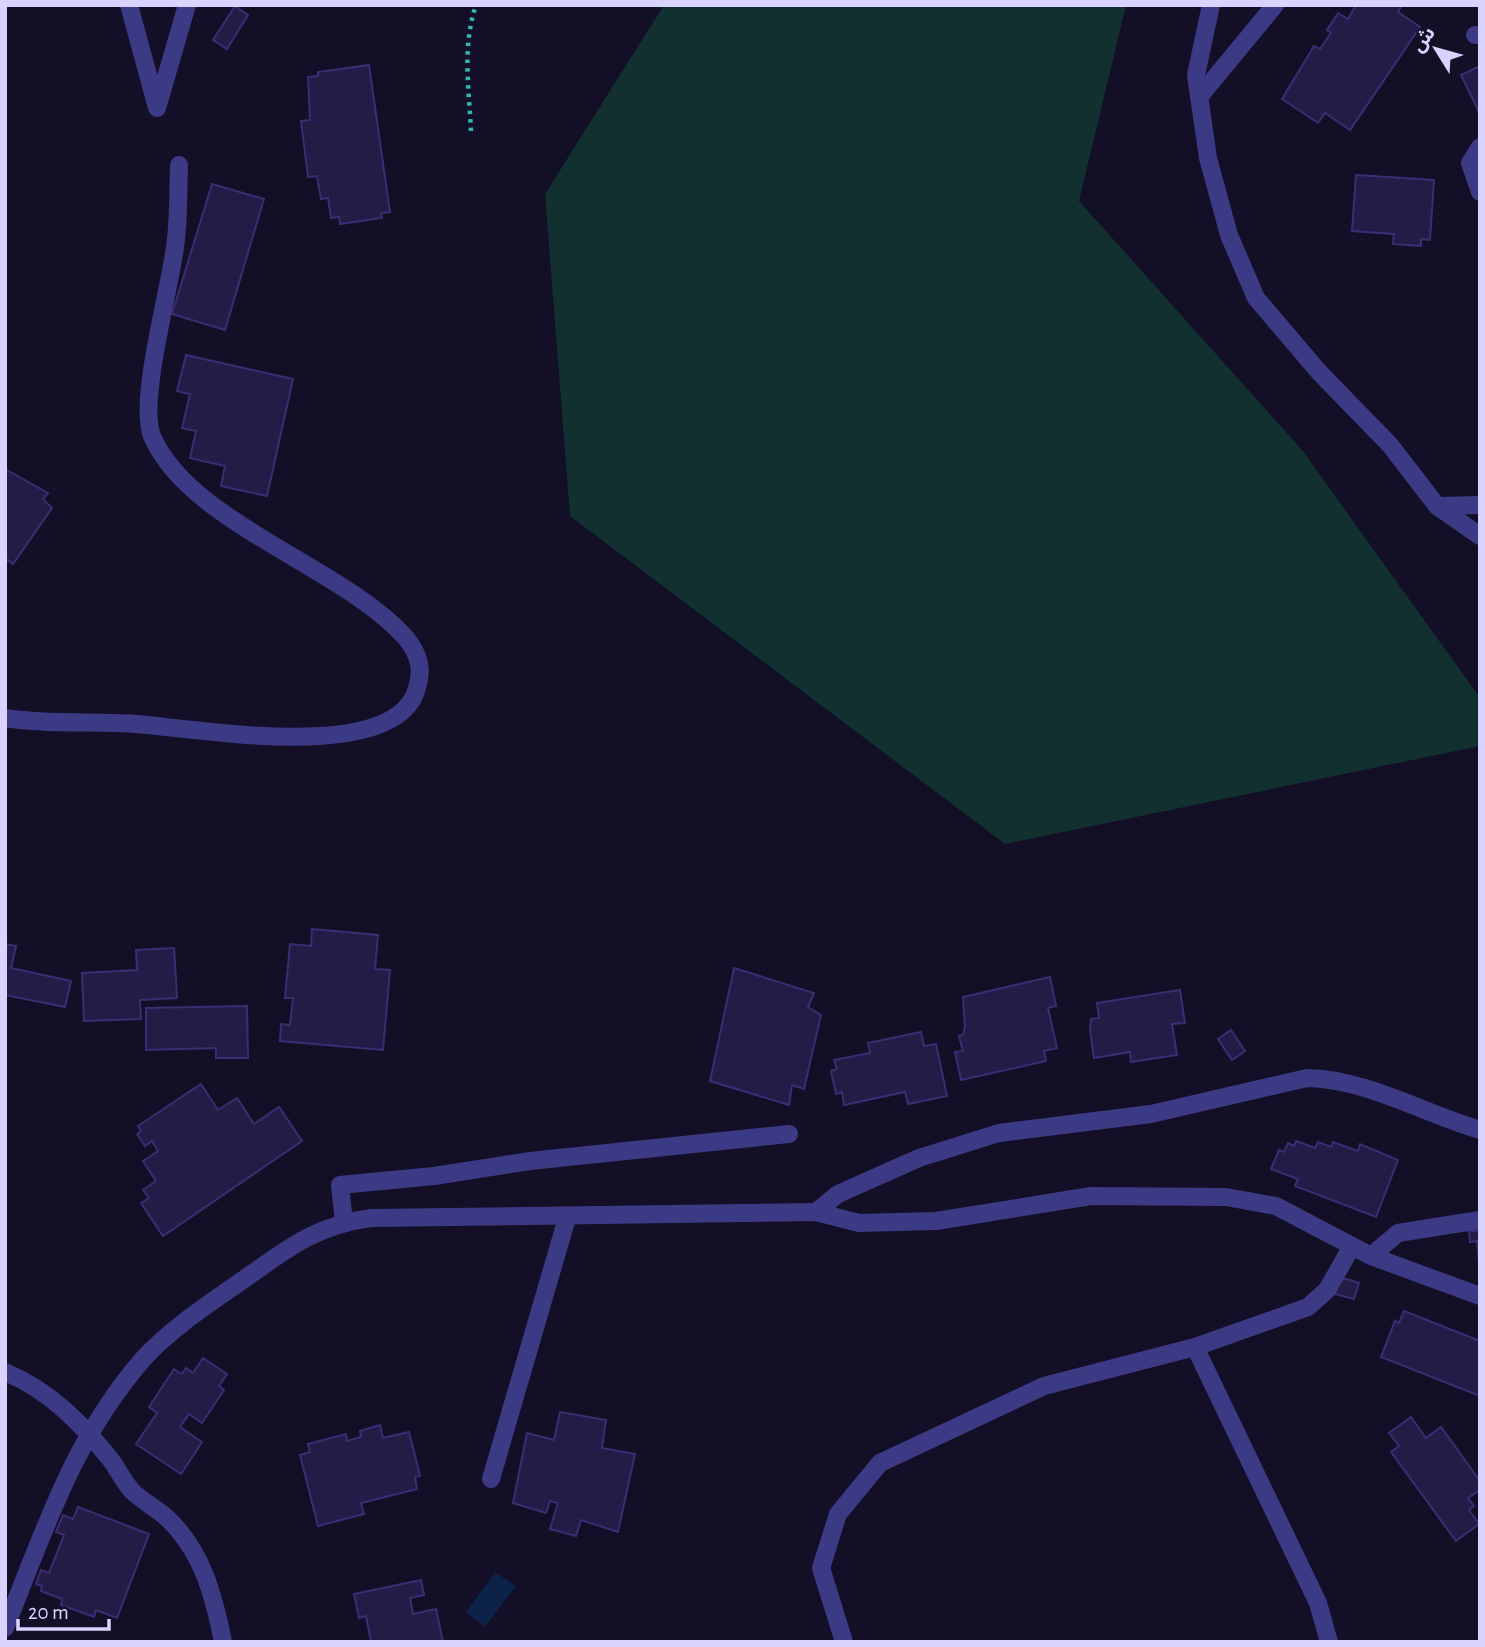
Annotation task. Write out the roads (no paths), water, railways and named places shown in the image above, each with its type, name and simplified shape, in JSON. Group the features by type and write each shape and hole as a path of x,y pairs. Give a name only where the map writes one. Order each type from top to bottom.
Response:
{"street":[{"path":"129,5 157,108 187,5"},
{"path":"1211,5 1196,75 1208,158 1229,235 1256,298 1319,372 1391,445 1437,506 1480,536"},
{"path":"1199,97 1275,5"},
{"path":"1480,147 1470,163 1473,180 1480,192"},
{"path":"5,718 138,724 234,735 328,735 379,727 395,720 415,695 421,675 419,657 391,624 357,597 211,504 174,472 151,432 150,401 159,332 175,246 179,165"},
{"path":"1437,506 1480,505"},
{"path":"816,1212 838,1194 919,1157 999,1133 1151,1114 1307,1078 1342,1082 1480,1130"},
{"path":"344,1222 340,1185 434,1176 530,1161 789,1134"},
{"path":"5,1628 53,1502 88,1435 145,1357 297,1242 320,1229 344,1222 370,1218 567,1218 816,1212 859,1223 936,1221 1091,1196 1226,1197 1276,1206 1371,1256 1480,1296"},
{"path":"491,1479 567,1218"},
{"path":"1371,1256 1398,1233 1480,1220"},
{"path":"844,1642 821,1568 838,1514 880,1463 1044,1386 1195,1347 1308,1307 1327,1290 1352,1246"},
{"path":"1195,1347 1318,1603 1329,1642"},
{"path":"5,1372 30,1382 60,1404 132,1491 166,1518 185,1539 203,1569 211,1590 223,1642"}],"water":[{"path":"495,1572 516,1586 485,1627 466,1612"}]}
